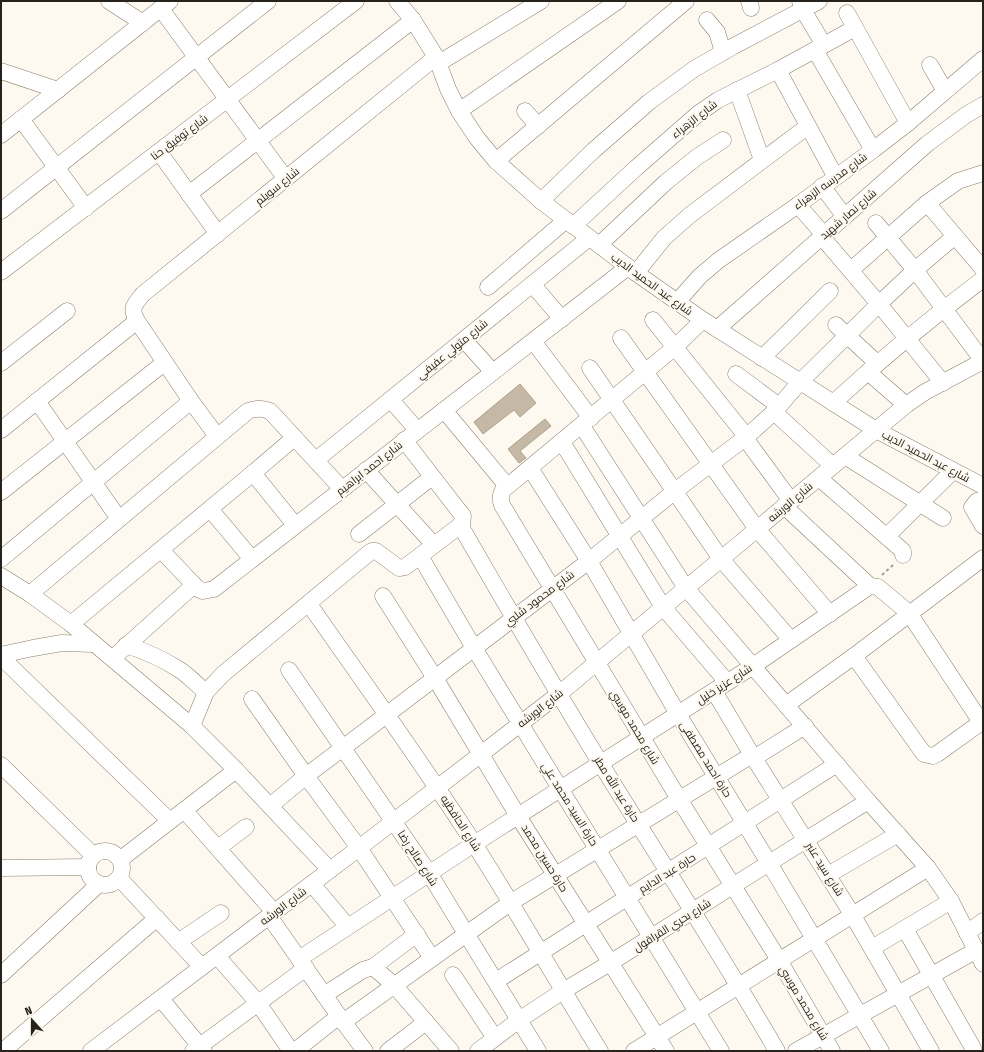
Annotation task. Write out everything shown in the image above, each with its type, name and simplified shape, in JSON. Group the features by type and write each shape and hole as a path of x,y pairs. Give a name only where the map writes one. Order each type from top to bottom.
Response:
{"street":[{"path":"109,1 143,23"},
{"path":"1,211 268,1"},
{"name":"شارع توفيق حنا","path":"1,272 356,1"},
{"path":"459,111 618,1"},
{"path":"496,161 686,1"},
{"path":"541,201 594,150 650,102 694,69 801,5 819,1"},
{"name":"شارع سويلم","path":"137,322 133,314 133,306 142,294 437,60 539,2"},
{"name":"شارع عبد الحميد الديب","path":"403,3 437,60 448,89 459,111 477,138 496,161 541,201 632,270 703,320 876,430 983,486"},
{"path":"1,135 166,5 196,57 286,180"},
{"path":"801,5 819,48 873,150"},
{"path":"847,13 908,123"},
{"path":"189,194 412,20"},
{"path":"707,20 717,32 723,52"},
{"name":"شارع الزهراء","path":"488,287 570,223 699,113 718,100 778,70 855,28"},
{"name":"شارع مدرسه الزهراء","path":"677,302 700,276 719,260 873,150 908,123 983,59"},
{"path":"930,65 945,91"},
{"path":"778,70 835,176"},
{"path":"1,71 58,90"},
{"path":"737,90 762,160"},
{"name":"شارع نصار شهيد","path":"717,329 927,144 966,115 983,105"},
{"path":"525,111 538,126"},
{"path":"21,119 86,208"},
{"name":"شارع احمد ابراهيم","path":"194,585 203,591 214,589 404,440 562,319 632,270 690,214 808,126"},
{"name":"شارع متولي عفيفي","path":"316,460 532,284 594,241 697,157 723,140"},
{"path":"159,152 218,234"},
{"path":"851,270 927,203 958,181 983,173"},
{"path":"822,186 845,217"},
{"path":"927,203 983,268"},
{"path":"798,205 943,383"},
{"path":"876,223 915,270 983,361"},
{"name":"شارع محمود شلبي","path":"270,806 386,714 589,561 675,491 746,437 777,409 842,330 879,304 915,270 955,236"},
{"path":"833,403 907,338 983,279"},
{"path":"532,284 562,319"},
{"path":"762,358 830,291"},
{"path":"1,363 67,311"},
{"path":"654,320 746,437 788,504 870,586 878,587 909,613 982,721 937,754 933,756 924,754 854,656"},
{"path":"444,410 507,486 675,347 703,320"},
{"path":"1,430 137,322 164,363 217,436"},
{"path":"842,330 872,368 906,405"},
{"path":"622,338 757,529 830,614"},
{"path":"464,340 493,372"},
{"path":"533,342 586,422 642,518 686,588 838,764 868,801 928,868 952,901 979,958 932,975 796,1051"},
{"name":"شارع الورشه","path":"98,1049 160,999 559,694 906,405 925,392 983,361"},
{"path":"1,492 164,363"},
{"path":"590,368 721,559 791,640"},
{"path":"736,374 839,461 920,504 943,518"},
{"path":"391,400 417,430"},
{"path":"37,401 119,519"},
{"path":"1,559 191,401"},
{"path":"30,594 248,411 263,409 270,411 342,489"},
{"path":"71,624 294,438"},
{"path":"359,534 432,476 404,440"},
{"path":"562,442 663,607 727,682"},
{"name":"حارة احمد مصطفى","path":"530,468 589,561 678,714 881,1051"},
{"path":"366,470 434,545"},
{"path":"887,536 953,471"},
{"path":"253,473 295,525"},
{"name":"حارة عبد الله مطر","path":"432,476 463,516 463,521 460,525 513,618 668,872 739,985 777,1051"},
{"path":"819,478 887,536 903,551 903,555"},
{"name":"شارع محمد موسي","path":"507,486 500,494 502,505 832,1051"},
{"path":"983,499 977,501 972,507 983,526"},
{"path":"210,509 252,559"},
{"path":"192,726 206,692 223,674 372,551 376,551 399,568 405,567 460,525"},
{"path":"113,658 194,585 161,550"},
{"name":"حارة السيد محمد علي","path":"420,556 520,724 561,788 722,1051"},
{"path":"786,704 854,656 983,558"},
{"path":"1,576 30,594 71,624 192,726 236,770 330,870"},
{"name":"شارع عزيز خليل","path":"199,1049 258,1003 303,963 348,927 474,844 753,666 870,586"},
{"name":"حارة حسين محمد","path":"383,596 435,678 518,816 666,1051"},
{"name":"شارع الحافظيه","path":"309,604 437,787 474,844 562,991 600,1051"},
{"path":"1,656 32,648 62,643 93,644"},
{"path":"126,645 165,661 180,670 206,692"},
{"path":"1,656 170,821"},
{"name":"شارع صالح رضا","path":"289,670 429,873 538,1051"},
{"name":"شارع سيد عنبر","path":"714,691 852,914 931,1051"},
{"path":"252,699 359,848 393,897 432,958"},
{"path":"217,956 300,1049 341,1019 394,985 510,904 716,776 805,726"},
{"name":"حارة عبد الدايم","path":"496,981 838,764"},
{"path":"1,765 90,861 90,877 99,884 112,884 119,878 123,869 121,860 113,852 108,850 103,850 90,861 1,868"},
{"path":"121,860 236,770"},
{"name":"شارع بحري القراقول","path":"478,1051 519,1020 562,991 652,937 868,801"},
{"path":"184,810 218,848 272,914 324,995 365,1051"},
{"path":"218,848 246,827"},
{"path":"828,875 898,834"},
{"path":"634,1051 928,868"},
{"path":"119,878 202,967"},
{"path":"1,975 99,884"},
{"path":"312,884 348,927"},
{"path":"872,948 952,901"},
{"path":"178,942 221,913"},
{"path":"3,1051 157,918"},
{"path":"967,934 983,921"},
{"path":"905,929 974,1047"},
{"path":"324,995 363,970 373,967 417,934"},
{"path":"373,967 394,985 451,1051"},
{"path":"453,975 495,1038"},
{"path":"160,999 199,1049"},
{"path":"388,1051 426,1022"}],"path":[{"path":"870,586 903,555"}],"building":[{"path":"520,384 536,403 520,417 514,410 483,434 474,422"},
{"path":"545,419 551,426 520,451 526,458 519,463 508,449"}]}
